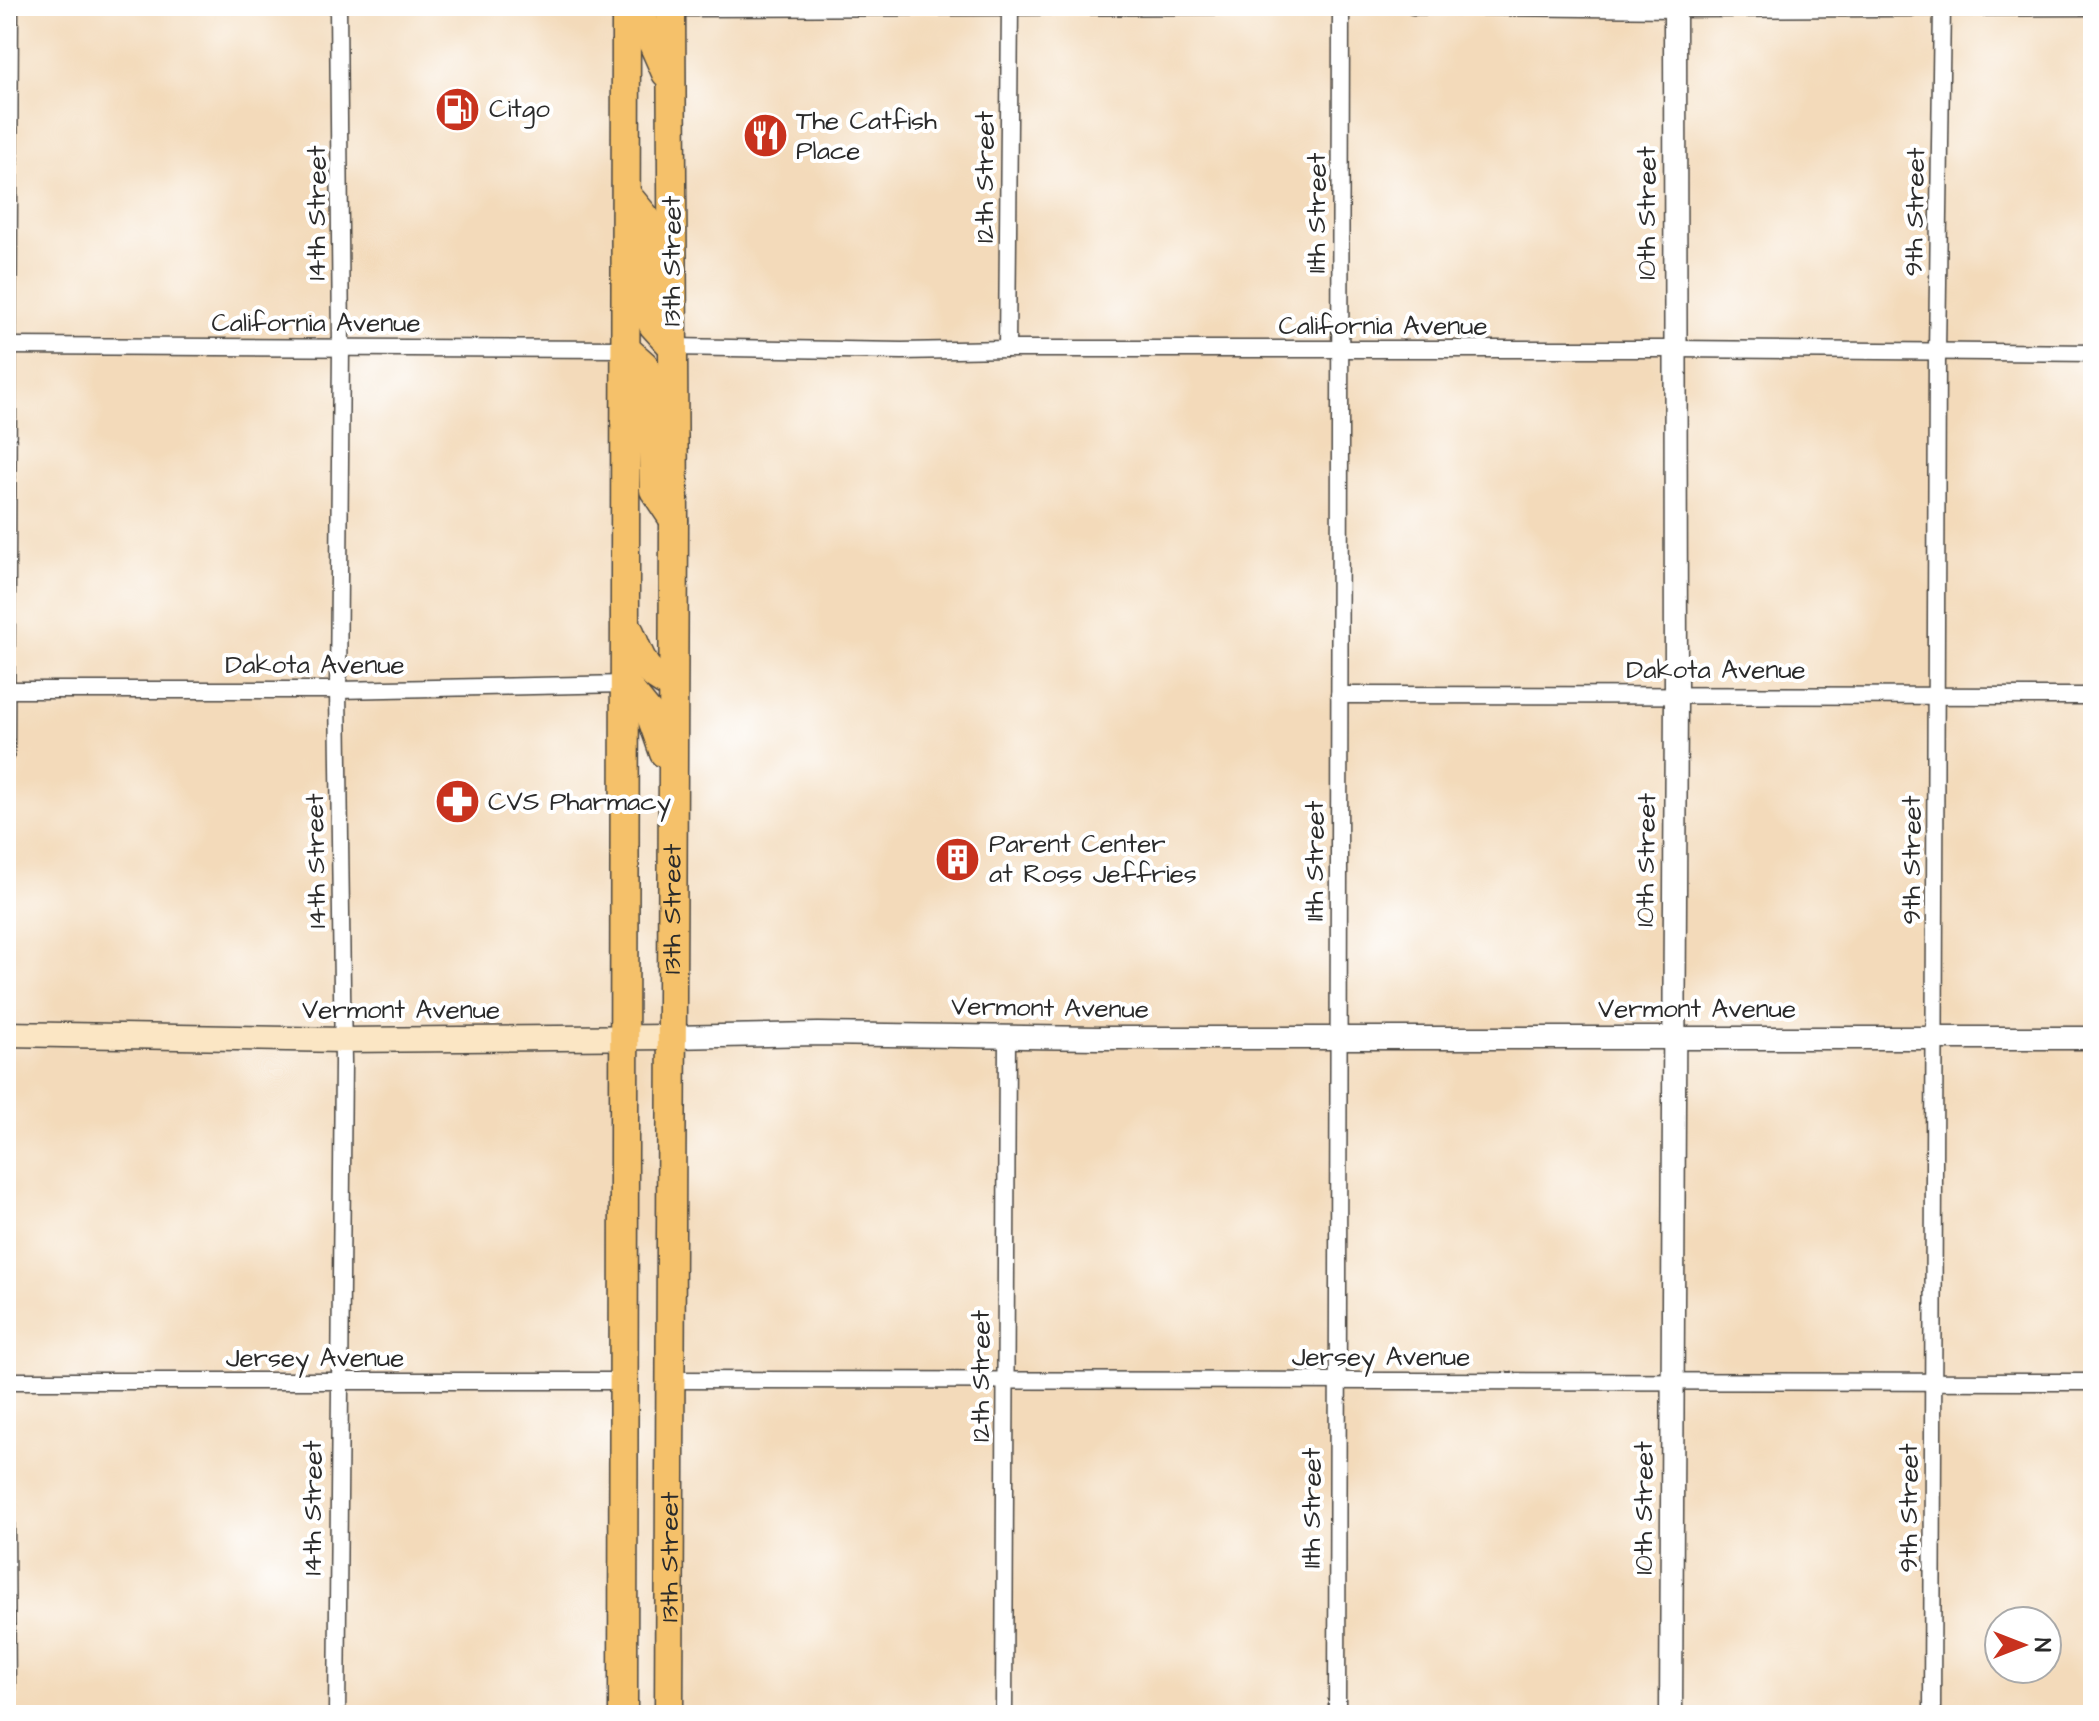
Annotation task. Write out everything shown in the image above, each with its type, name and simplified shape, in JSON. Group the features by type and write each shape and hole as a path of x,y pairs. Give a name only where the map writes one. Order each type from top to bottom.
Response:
{"highway":[{"path":"626,6 643,21 671,85"},
{"name":"13th Street","path":"623,1715 626,6"},
{"name":"13th Street","path":"669,1715 674,520 670,7"},
{"path":"627,195 646,218 647,310 653,325 673,347"},
{"path":"626,349 644,365 651,379 654,490 674,520"},
{"path":"624,616 645,668 654,678 671,685"},
{"path":"625,684 651,716 671,772"},
{"path":"623,1657 637,1694 656,1715"}],"main road":[{"name":"Vermont Avenue","path":"6,1034 343,1040 670,1037"}],"street":[{"path":"6,754 10,6"},
{"name":"14th Street","path":"337,1715 343,1040 338,690 341,347 338,6"},
{"path":"670,7 1228,6"},
{"name":"11th Street","path":"1337,1715 1341,6"},
{"path":"1413,6 2093,7"},
{"name":"12th Street","path":"1007,349 1010,7"},
{"name":"10th Street","path":"1671,1715 1676,694 1675,7"},
{"name":"9th Street","path":"1932,1715 1937,352 1942,7"},
{"name":"California Avenue","path":"8,346 626,349"},
{"name":"California Avenue","path":"673,347 902,351 1675,349 2093,353"},
{"name":"Dakota Avenue","path":"6,690 338,690 625,684"},
{"name":"Dakota Avenue","path":"1339,695 2093,696"},
{"name":"Vermont Avenue","path":"670,1037 803,1034 2093,1038"},
{"name":"12th Street","path":"1004,1715 1007,1036"},
{"name":"Jersey Avenue","path":"670,1380 2093,1382"},
{"name":"Jersey Avenue","path":"6,1381 624,1381"},
{"path":"6,1517 7,1715"}],"place":[{"name":"Citgo","path":"458,109"},
{"name":"The Catfish Place","path":"765,136"},
{"name":"CVS Pharmacy","path":"457,802"},
{"name":"Parent Center at Ross Jeffries","path":"958,859"}]}
